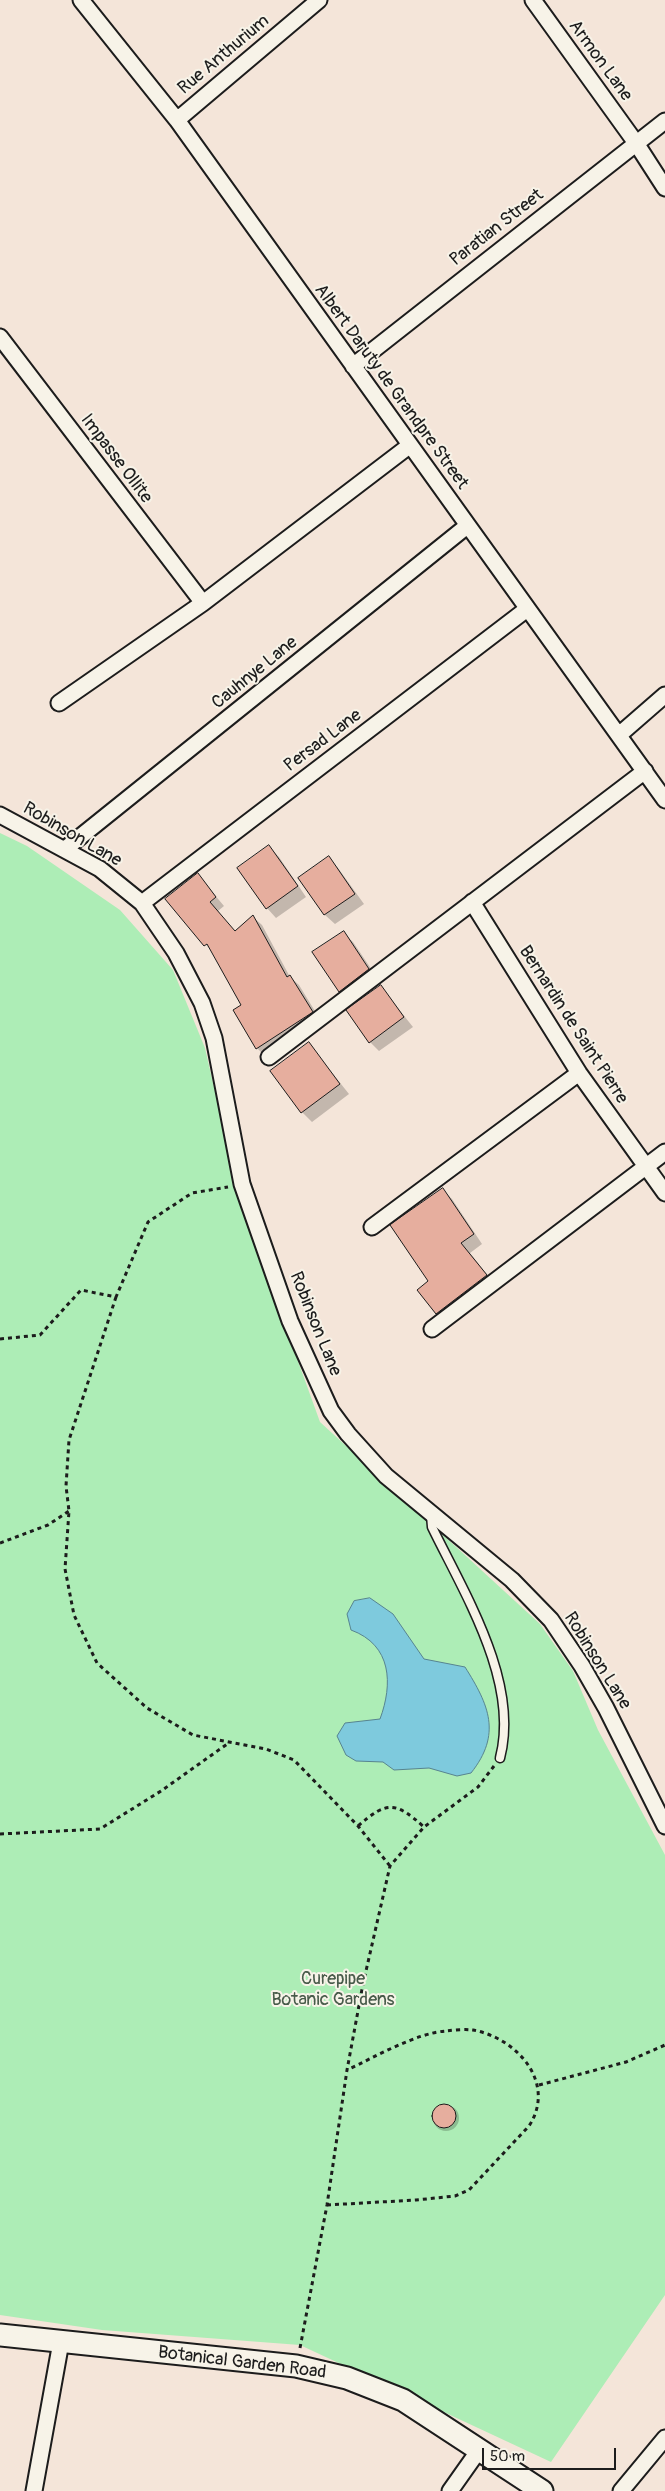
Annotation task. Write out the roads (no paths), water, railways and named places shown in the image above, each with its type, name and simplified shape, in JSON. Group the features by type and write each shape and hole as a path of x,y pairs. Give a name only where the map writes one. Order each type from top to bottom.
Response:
{"street":[{"name":"Albert Daruty de Grandpre Street","path":"81,0 176,120 665,800"},
{"name":"Rue Anthurium","path":"176,120 319,0"},
{"name":"Armon Lane","path":"533,0 636,143 665,188"},
{"name":"Paratian Street","path":"353,366 665,121"},
{"name":"Impasse Ollite","path":"0,337 203,603"},
{"path":"59,703 203,603 409,446"},
{"name":"Cauhnye Lane","path":"65,849 467,526"},
{"name":"Persad Lane","path":"142,903 527,609"},
{"path":"619,735 665,695"},
{"path":"269,1057 645,771"},
{"name":"Robinson Lane","path":"0,815 100,869 142,903 176,953 202,1003 214,1038 242,1184 290,1321 331,1411 348,1434 386,1476 512,1580 551,1620 582,1666 606,1708 665,1826"},
{"name":"Bernardin de Saint Pierre","path":"472,902 579,1073 665,1193"},
{"path":"372,1228 579,1073"},
{"path":"432,1328 665,1152"},
{"name":"Botanical Garden Road","path":"0,2335 296,2366 348,2378 404,2400 542,2491"},
{"path":"34,2491 61,2342"},
{"path":"621,2491 665,2438"},
{"path":"450,2491 479,2450"}],"lane":[{"path":"431,1514 432,1527 484,1639 501,1687 505,1716 505,1739 500,1758"}],"water":[{"path":"370,1598 393,1614 424,1659 465,1667 486,1707 489,1720 487,1745 481,1759 471,1773 457,1776 429,1768 394,1770 383,1762 356,1761 346,1755 337,1736 345,1723 380,1719 387,1692 386,1667 382,1656 375,1645 351,1630 347,1614 354,1601"}],"park label":[{"name":"Curepipe Botanic Gardens","path":"333,1989"}]}
